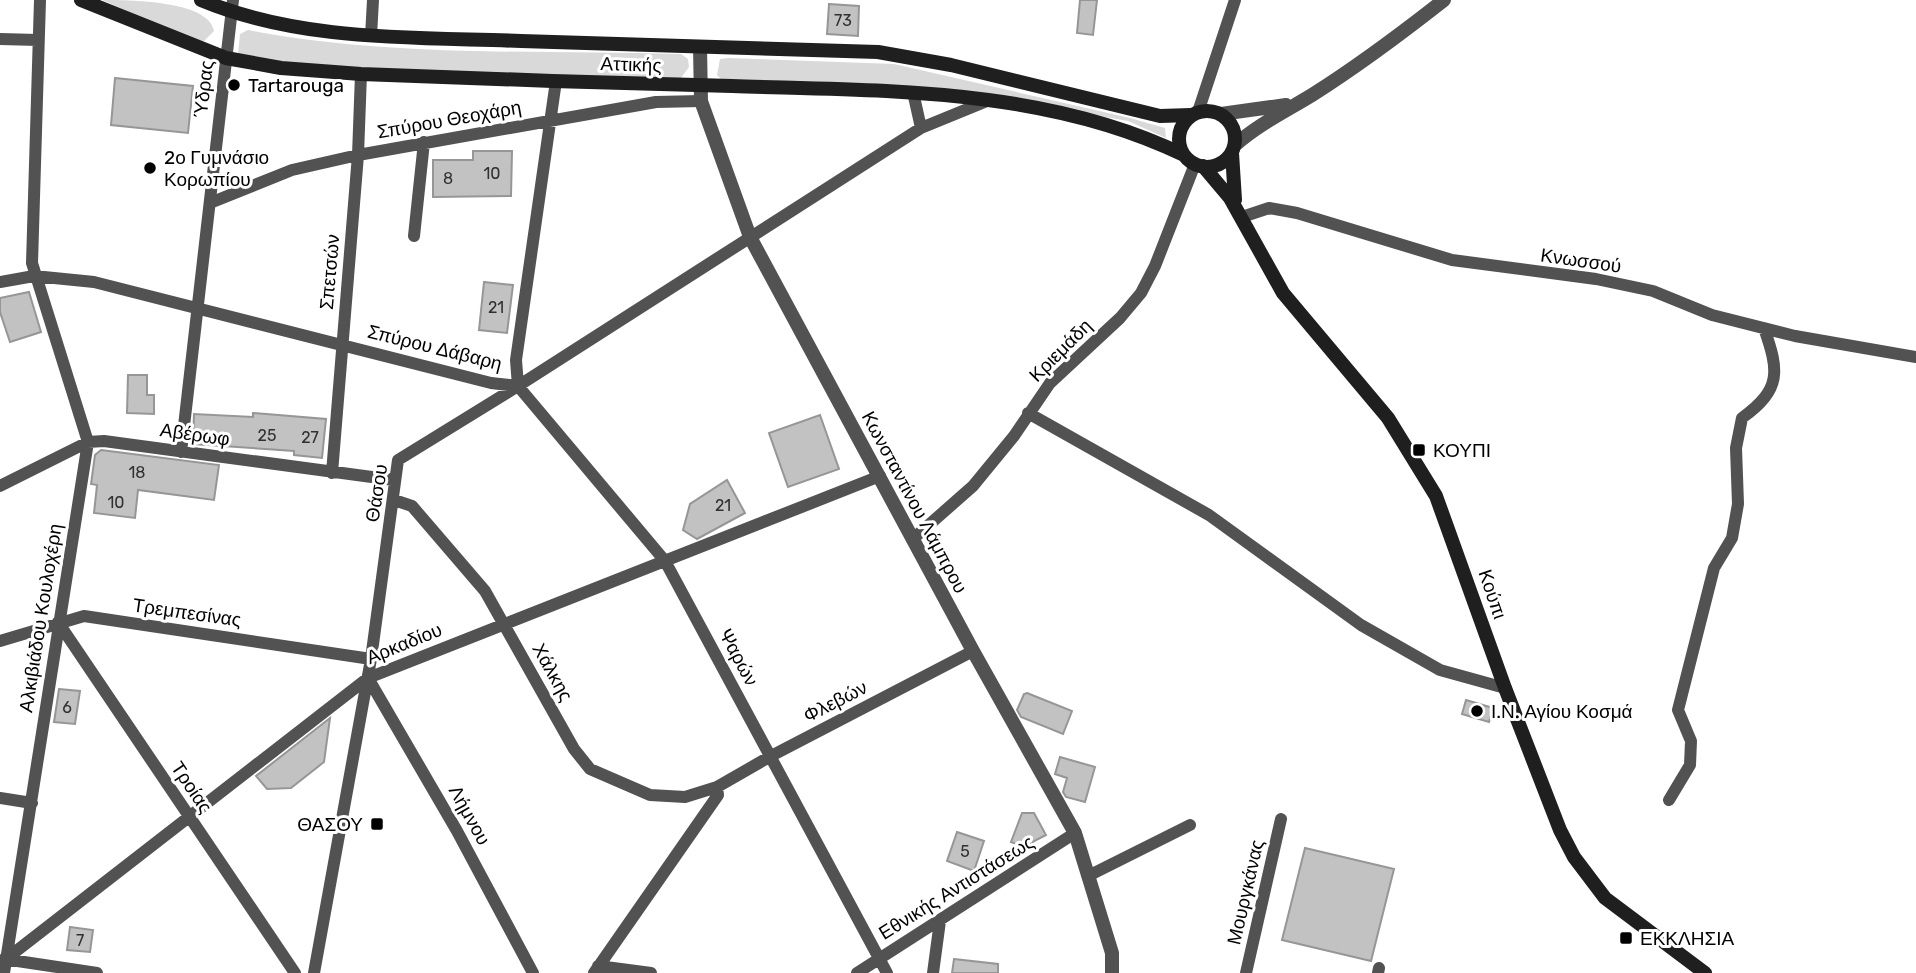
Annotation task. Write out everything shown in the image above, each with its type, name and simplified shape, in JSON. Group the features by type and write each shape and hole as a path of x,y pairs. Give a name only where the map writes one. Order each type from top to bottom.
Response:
{"main road":[{"name":"Αττικής","path":"81,0 226,58 281,68 361,74 913,92 1088,118 1124,128 1194,162"},
{"name":"Αττικής","path":"201,0 232,6 279,24 371,36 878,52 951,65 1160,117 1195,114"},
{"path":"1210,110 1221,114 1233,127 1232,181 1242,217 1221,184 1194,162 1179,134 1195,114 1210,110"},
{"path":"1194,162 1220,164 1233,149"},
{"name":"Κούπι","path":"1242,217 1283,293 1388,418 1421,467 1450,527 1505,688 1560,830 1591,881 1622,913 1705,973"}],"street":[{"name":"Αλκιβιάδου Κουλοχέρη","path":"4,973 3,958 32,803 88,442 34,276 31,251 40,0"},
{"path":"371,36 373,0"},
{"path":"1195,114 1235,0"},
{"path":"1233,149 1256,127 1313,94 1391,41 1444,0"},
{"name":"Ύδρας","path":"181,452 232,6"},
{"path":"0,39 38,40"},
{"name":"Κωνσταντίνου Λάμπρου","path":"700,47 701,101 750,237 914,538 972,651 1075,833 1090,875 1116,972"},
{"name":"Σπετσών","path":"331,473 358,155 361,74"},
{"path":"518,386 516,360 556,81"},
{"path":"913,92 921,128"},
{"path":"1221,114 1287,104 1313,94"},
{"name":"Σπύρου Θεοχάρη","path":"210,203 292,170 358,155 656,102 701,101"},
{"name":"Σπύρου Δάβαρη","path":"0,282 34,276 94,282 491,383 518,386 921,128 987,101"},
{"path":"414,236 424,142"},
{"name":"Κριεμάδη","path":"914,538 973,486 1014,436 1050,383 1120,318 1141,293 1194,162"},
{"name":"Κνωσσού","path":"1242,217 1269,208 1297,213 1451,260 1596,279 1653,291 1712,315 1764,328 1863,350 1916,357"},
{"path":"1669,800 1690,765 1692,741 1678,710 1714,568 1732,538 1738,504 1736,448 1742,418 1761,404 1776,377 1774,358 1764,328"},
{"name":"Θάσου","path":"314,973 372,659 398,460 518,386"},
{"name":"Ψαρών","path":"518,386 665,561 887,973"},
{"path":"1028,413 1209,515 1361,625 1440,670 1505,688"},
{"name":"Αβέρωφ","path":"0,486 88,442 104,441 394,480"},
{"name":"Αρκαδίου","path":"3,958 190,818 368,678 880,476"},
{"name":"Χάλκης","path":"394,500 412,506 485,591 574,749 590,769 650,794 685,797 717,787"},
{"name":"Τρεμπεσίνας","path":"0,641 84,616 372,659"},
{"name":"Τροίας","path":"58,622 295,973"},
{"name":"Φλεβών","path":"717,787 972,651"},
{"name":"Λήμνου","path":"368,678 457,831 533,973"},
{"path":"596,970 718,795 717,787"},
{"path":"0,797 32,803"},
{"name":"Μουργκάνας","path":"1246,973 1281,819"},
{"path":"1090,875 1190,825"},
{"name":"Εθνικής Αντιστάσεως","path":"857,973 1075,833"},
{"path":"933,973 940,921"},
{"path":"3,958 97,973"},
{"path":"596,970 651,973"}],"shaded area":[{"path":"102,0 147,2 183,8 198,13 209,21 214,31 204,41 192,40"},
{"path":"248,30 355,45 463,51 681,54 688,59 689,67 681,78 362,70 289,64 238,54 240,34"},
{"path":"720,59 894,64 1130,118 1165,128 1166,138 1128,121 1012,100 723,81 717,75"}],"building":[{"path":"1080,0 1097,0 1093,35 1077,33"},
{"path":"829,4 859,6 858,36 827,34"},
{"name":"2ο Γυμνάσιο Κορωπίου","path":"115,78 193,86 188,133 111,125"},
{"path":"473,151 512,151 511,196 433,197 433,160 473,160"},
{"path":"484,282 513,285 507,333 479,330"},
{"path":"29,292 41,332 10,342 0,312 0,298"},
{"path":"128,375 147,375 147,395 154,395 154,414 127,413"},
{"path":"253,413 326,419 322,458 294,455 294,451 193,444 194,414 253,417"},
{"path":"820,415 839,469 788,487 769,433"},
{"path":"101,450 219,465 214,500 138,490 135,518 94,513 97,485 91,484 95,455"},
{"path":"727,480 745,513 697,539 683,530 690,504"},
{"path":"59,689 80,691 75,724 54,722"},
{"path":"1027,693 1072,711 1063,734 1021,717 1017,710"},
{"name":"Ι.Ν. Αγίου Κοσμά","path":"1466,700 1493,708 1489,722 1462,714"},
{"path":"330,718 324,762 291,788 267,789 256,776"},
{"path":"1060,757 1095,767 1085,802 1066,797 1063,792 1067,778 1055,774"},
{"path":"1022,813 1034,813 1046,835 1023,847 1011,842"},
{"path":"957,832 984,841 974,871 947,861"},
{"path":"1305,848 1394,869 1371,961 1282,940"},
{"path":"70,927 93,930 90,952 67,950"},
{"path":"954,959 998,964 998,973 952,973"}],"place":[{"name":"Tartarouga","path":"234,85"},
{"name":"2ο Γυμνάσιο Κορωπίου","path":"150,168"},
{"name":"ΚΟΥΠΙ","path":"1419,450"},
{"name":"Ι.Ν. Αγίου Κοσμά","path":"1477,711"},
{"name":"ΘΑΣΟΥ","path":"377,824"},
{"name":"ΕΚΚΛΗΣΙΑ","path":"1626,938"}]}
